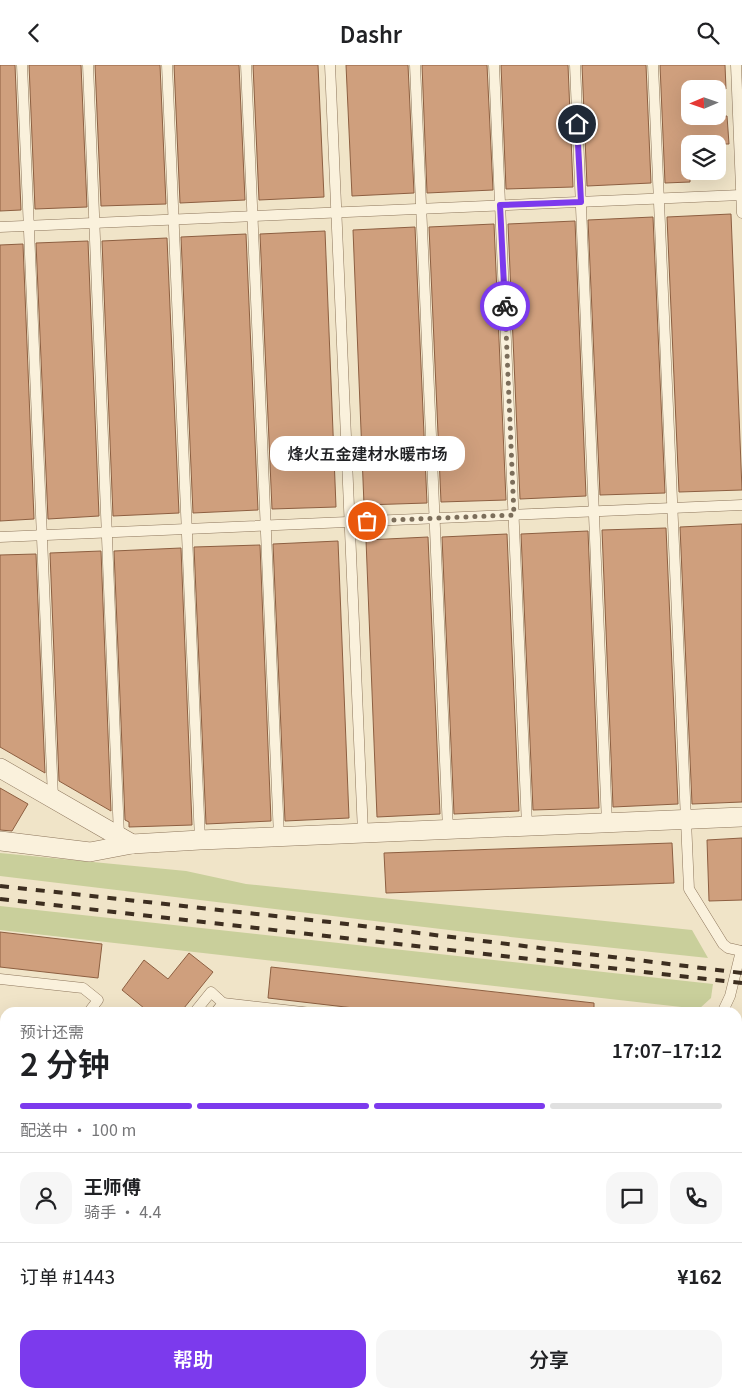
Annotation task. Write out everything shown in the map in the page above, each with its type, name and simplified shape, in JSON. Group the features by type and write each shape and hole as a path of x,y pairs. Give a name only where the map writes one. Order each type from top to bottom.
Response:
{"street":[{"path":"0,768 126,840"},
{"path":"0,841 90,852 126,840 200,840 742,817"}],"lane":[{"path":"22,65 53,798"},
{"path":"88,65 108,533 126,840"},
{"path":"167,65 200,840"},
{"path":"246,65 279,837"},
{"path":"330,65 363,833"},
{"path":"415,65 448,830"},
{"path":"494,65 527,826"},
{"path":"575,65 607,823"},
{"path":"653,65 689,889 723,944 728,948 741,951 730,996 725,1007"},
{"path":"736,65 742,213"},
{"path":"0,227 741,195"},
{"path":"0,537 742,505"},
{"path":"0,979 83,988 98,1000 93,1007"},
{"path":"199,1007 211,992 222,1003 254,1007"},
{"path":"219,1007 222,1003"}],"green space":[{"path":"0,853 186,871 246,884 692,930 708,958 474,933 0,876"},
{"path":"0,906 713,984 711,998 701,1007 681,1007 0,930"}],"building":[{"path":"0,65 15,65 21,210 0,211"},
{"path":"29,65 81,65 87,207 35,209"},
{"path":"95,65 160,65 166,204 101,206"},
{"path":"174,65 239,65 245,200 180,203"},
{"path":"253,65 318,65 324,197 259,200"},
{"path":"346,65 408,65 414,193 352,196"},
{"path":"422,65 487,65 493,190 427,193"},
{"path":"501,65 568,65 573,187 506,189"},
{"path":"582,65 646,65 651,183 587,186"},
{"path":"660,65 725,65 726,80 681,80 681,125 726,125 727,116 729,144 726,144 726,135 681,135 681,180 690,180 690,182 665,183"},
{"path":"731,214 742,490 679,492 667,217"},
{"path":"653,217 665,493 600,495 588,220"},
{"path":"575,221 586,496 520,499 508,224"},
{"path":"494,224 506,500 441,502 429,227"},
{"path":"415,227 427,503 364,505 353,230"},
{"path":"325,231 336,507 272,509 260,234"},
{"path":"246,234 258,510 193,513 181,237"},
{"path":"167,238 179,513 113,516 102,241"},
{"path":"88,241 99,516 48,519 36,243"},
{"path":"23,244 34,519 0,521 0,245"},
{"path":"742,524 742,802 692,804 680,527"},
{"path":"666,528 678,804 613,807 602,530"},
{"path":"588,531 599,808 533,810 521,534"},
{"path":"507,534 519,811 454,814 442,537"},
{"path":"428,537 440,814 377,817 366,540"},
{"path":"338,541 349,818 285,821 273,544"},
{"path":"260,545 271,821 206,824 194,547"},
{"path":"181,548 192,825 129,827 129,822 125,820 114,551"},
{"path":"101,551 111,811 59,781 50,553"},
{"path":"36,554 45,773 0,747 0,555"},
{"path":"0,788 28,804 12,831 0,830"},
{"path":"742,838 742,900 709,901 707,840"},
{"path":"672,843 674,883 386,893 384,853"},
{"path":"0,932 102,944 98,978 0,967"},
{"path":"189,953 213,972 185,1007 143,1007 122,990 144,960 168,979"},
{"path":"271,967 594,1003 594,1007 345,1007 268,998"}],"railway":[{"path":"0,886 330,922 742,973"},
{"path":"0,899 742,983"}],"way so far":[{"path":"367,521 514,515 505,306"}],"place":[{"name":"烽火五金建材水暖市场","path":"367,521"}],"route":[{"path":"505,306 500,205 581,202 577,124"}]}
